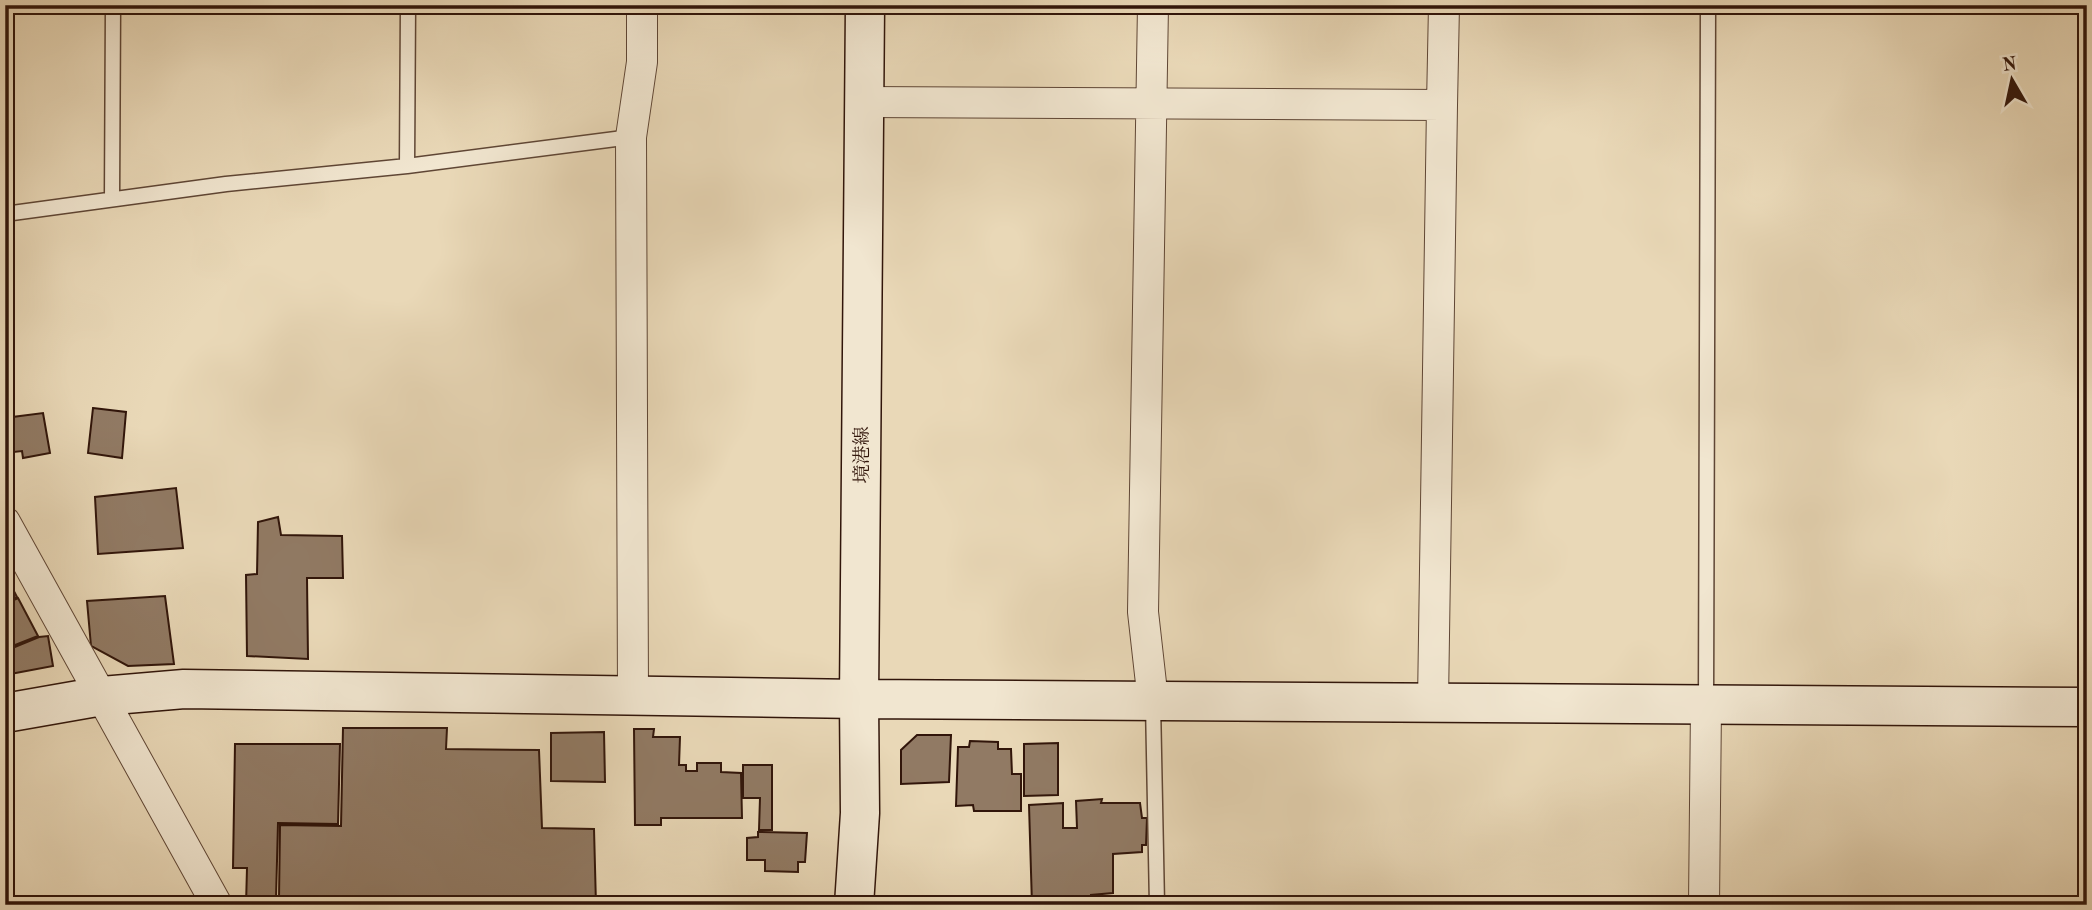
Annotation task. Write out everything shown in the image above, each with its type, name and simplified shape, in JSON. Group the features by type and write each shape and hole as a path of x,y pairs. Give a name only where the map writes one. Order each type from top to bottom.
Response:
{"street":[{"path":"634,696 631,137 642,62 642,5"},
{"name":"境港線","path":"854,905 860,813 865,5"},
{"path":"1153,5 1143,612 1153,701"},
{"path":"1433,702 1444,5"},
{"path":"863,102 1443,105"},
{"path":"5,522 217,905"},
{"path":"5,713 102,696 184,689 859,699 2087,707"},
{"path":"1704,905 1706,705"}],"lane":[{"path":"112,198 113,5"},
{"path":"407,166 408,5"},
{"path":"1706,705 1708,5"},
{"path":"5,214 112,198 407,166 631,137"},
{"path":"1153,701 1157,905"}],"building":[{"path":"93,408 126,412 122,458 88,453"},
{"path":"43,413 50,453 23,458 22,451 5,453 5,418"},
{"path":"176,488 183,548 98,554 95,497"},
{"path":"278,517 281,535 342,536 343,578 307,578 308,659 247,656 246,575 257,574 258,522"},
{"path":"5,574 17,597 5,602"},
{"path":"165,596 174,664 128,666 91,646 87,601"},
{"path":"18,598 38,636 5,649 5,604"},
{"path":"48,636 53,666 5,675 5,651"},
{"path":"343,728 447,728 446,749 539,750 542,828 594,829 596,905 276,905 279,898 280,825 341,826"},
{"path":"634,729 654,729 653,737 680,737 679,765 686,765 686,771 697,771 697,763 721,763 721,772 741,773 742,818 661,818 661,825 635,825"},
{"path":"604,732 605,782 551,781 551,733"},
{"path":"917,735 951,735 949,782 901,784 901,750"},
{"path":"970,741 998,742 998,749 1011,749 1012,774 1021,774 1021,811 974,811 973,805 956,806 958,747 969,747"},
{"path":"1058,743 1058,795 1024,796 1024,744"},
{"path":"235,744 340,744 338,824 278,823 276,899 273,905 246,905 247,868 233,868"},
{"path":"743,765 772,765 772,830 759,830 760,798 743,798"},
{"path":"1102,799 1101,803 1140,803 1142,818 1147,818 1146,845 1142,845 1142,852 1113,854 1113,893 1091,895 1091,900 1060,900 1061,905 1032,905 1029,805 1063,803 1063,828 1077,828 1076,801"},
{"path":"758,832 807,833 805,862 798,862 798,872 765,871 765,860 747,860 747,838 758,837"}]}
